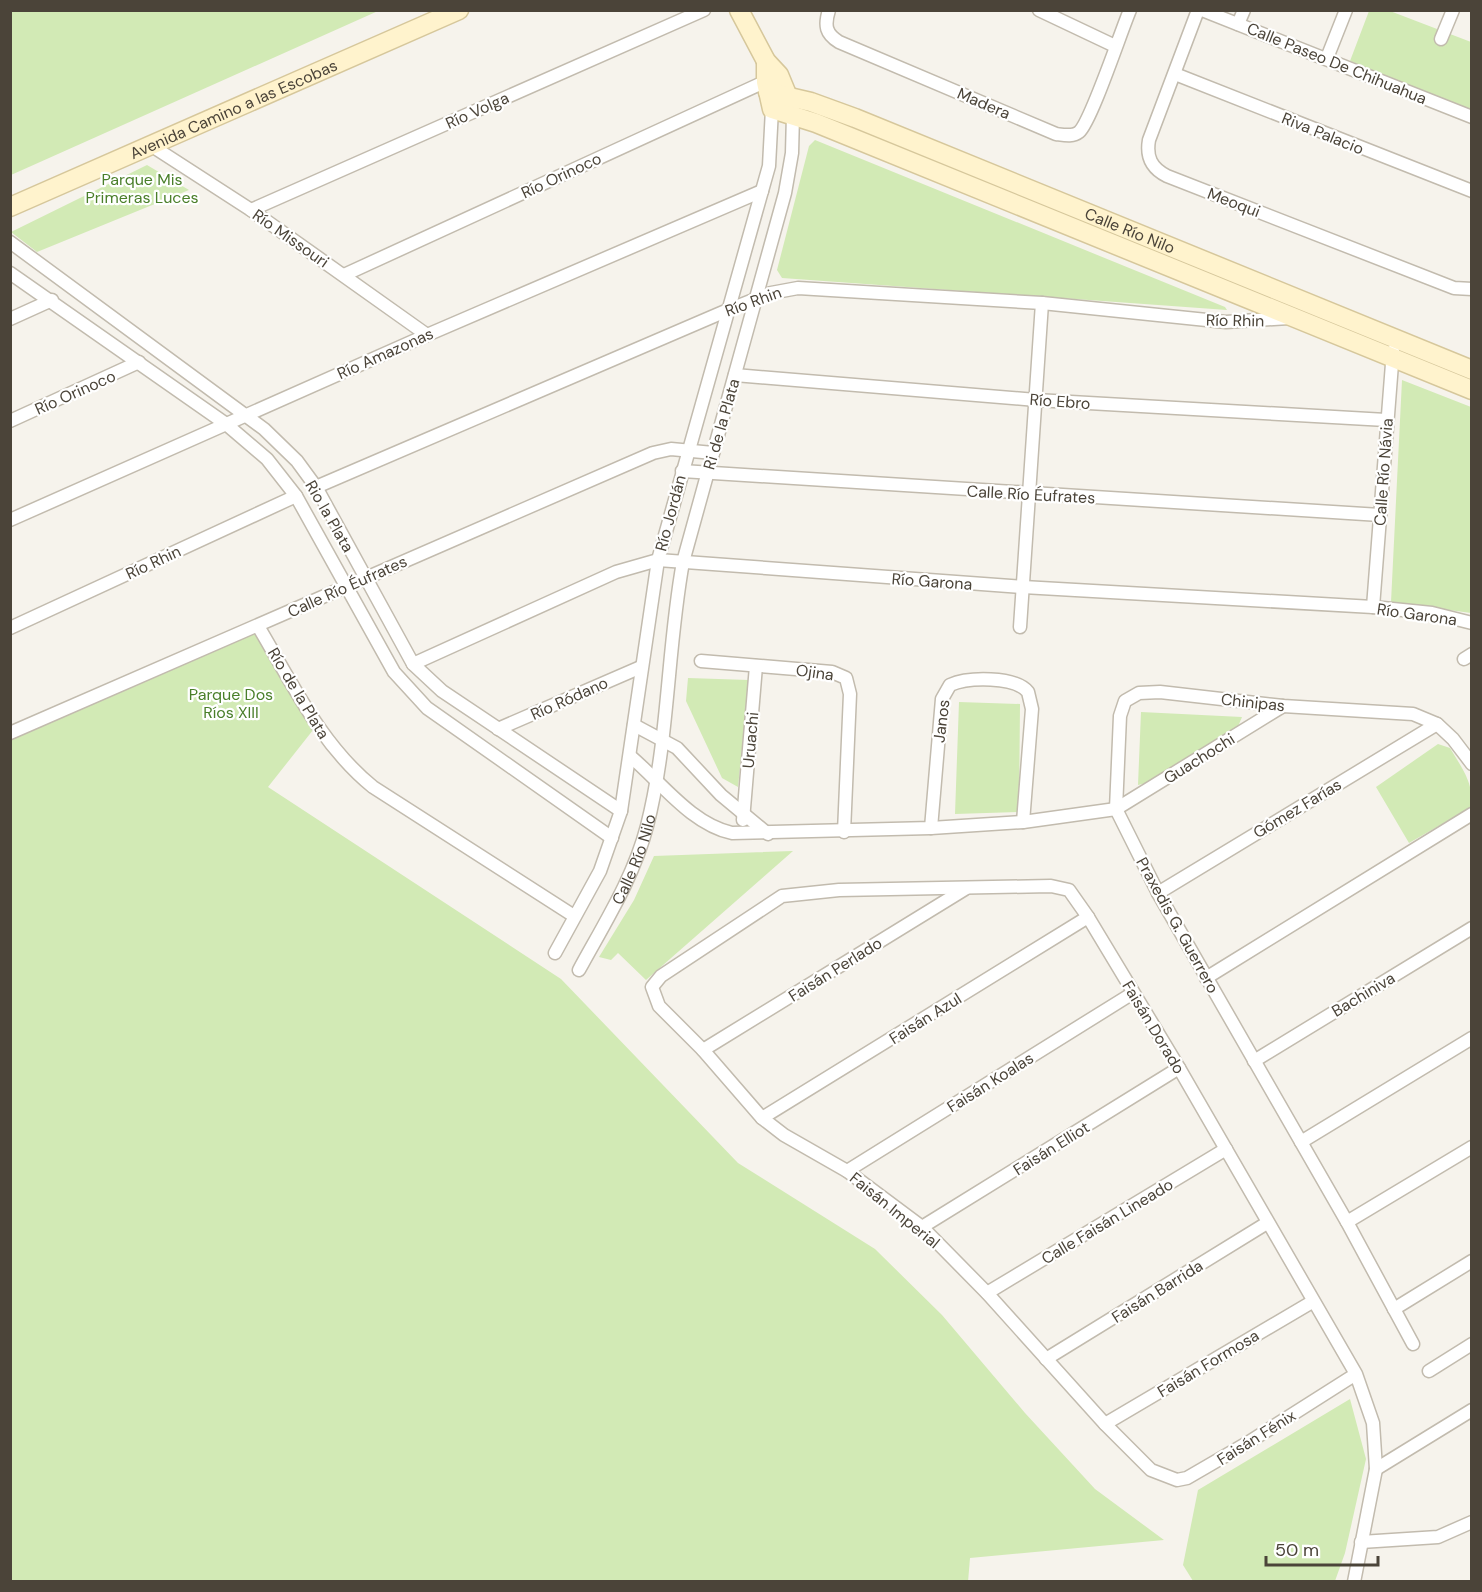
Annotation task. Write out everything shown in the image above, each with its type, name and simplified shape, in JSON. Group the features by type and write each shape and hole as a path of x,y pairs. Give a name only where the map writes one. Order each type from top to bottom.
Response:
{"street":[{"name":"Avenida Camino a las Escobas","path":"10,207 459,10"},
{"name":"Río Volga","path":"251,210 704,10"},
{"path":"739,10 766,61 771,90"},
{"name":"Madera","path":"829,10 826,26 828,33 839,42 1063,135 1078,133 1084,127 1130,10"},
{"path":"1039,10 1115,46"},
{"name":"Calle Paseo De Chihuahua","path":"1200,10 1327,58 1472,117"},
{"name":"Meoqui","path":"1200,10 1148,147 1149,160 1160,172 1454,288 1472,289"},
{"path":"1238,24 1244,10"},
{"path":"1327,58 1346,10"},
{"path":"1441,39 1454,10"},
{"name":"Riva Palacio","path":"1175,74 1472,191"},
{"name":"Calle Río Nilo","path":"771,90 855,118 1472,370"},
{"name":"Calle Río Nilo","path":"771,90 793,115 1472,390"},
{"name":"Río Jordán","path":"555,953 600,871 621,811 640,667 658,560 687,450 762,191 772,148 771,90"},
{"name":"Río Orinoco","path":"344,274 771,90"},
{"path":"789,95 793,115"},
{"name":"Ri de la Plata","path":"661,737 676,600 683,562 758,297 788,177 793,115"},
{"name":"Río Missouri","path":"152,146 251,210 427,335"},
{"name":"Río Amazonas","path":"10,520 427,335 762,191"},
{"name":"Rio la Plata","path":"10,242 247,415 282,445 316,487 413,664 442,691 621,811"},
{"name":"Rio la Plata","path":"10,273 52,300 226,424 267,459 296,496 394,672 408,690 449,723 612,838"},
{"name":"Río Rhin","path":"316,487 758,297 798,288 1042,303 1226,322 1296,318"},
{"path":"10,319 52,300"},
{"path":"1020,627 1042,303"},
{"name":"Calle Río Návia","path":"1373,607 1394,338"},
{"name":"Río Orinoco","path":"10,421 139,362"},
{"name":"Río Ebro","path":"735,375 1036,400 1386,420"},
{"name":"Calle Río Éufrates","path":"10,733 653,453 687,450 713,453"},
{"name":"Calle Río Éufrates","path":"682,471 1380,515"},
{"name":"Río Rhin","path":"10,628 296,496"},
{"name":"Río Garona","path":"413,664 616,572 658,560 1023,587 1373,607 1432,613 1472,623"},
{"name":"Río de la Plata","path":"258,626 316,725 342,759 373,787 574,916"},
{"name":"Ojina","path":"701,661 832,672 846,678 850,694 844,832"},
{"name":"Uruachi","path":"743,834 756,666"},
{"name":"Río Ródano","path":"498,729 640,667"},
{"name":"Janos","path":"931,828 942,699 950,685 970,680 1017,683 1028,692 1032,709 1023,822"},
{"name":"Chinipas","path":"1116,810 1120,716 1125,701 1131,696 1160,692 1283,706 1387,710 1424,717 1437,724 1453,739 1472,764"},
{"name":"Guachochi","path":"1116,810 1283,706"},
{"name":"Gómez Farías","path":"1158,893 1437,724"},
{"path":"634,725 661,737 691,760 721,795 768,834"},
{"name":"Calle Río Nilo","path":"579,970 635,862 647,826 661,737"},
{"path":"630,756 710,825 721,831 743,834 931,828 1023,822 1116,810"},
{"name":"Praxedis G. Guerrero","path":"1116,810 1158,893 1347,1222 1413,1344"},
{"path":"1206,978 1472,814"},
{"name":"Faisán Dorado","path":"652,993 652,987 661,976 782,896 839,890 1061,887 1076,897 1179,1068 1312,1302 1356,1374 1373,1423 1376,1469 1353,1581"},
{"name":"Faisán Perlado","path":"703,1050 966,888"},
{"name":"Faisán Azul","path":"762,1118 1088,917"},
{"name":"Bachiniva","path":"1254,1061 1472,928"},
{"name":"Faisán Imperial","path":"652,993 659,1006 703,1050 762,1118 784,1135 847,1171 922,1227 987,1293 1105,1424 1151,1470"},
{"name":"Faisán Koalas","path":"847,1171 1133,993"},
{"path":"1300,1142 1472,1038"},
{"name":"Faisán Elliot","path":"922,1227 1179,1068"},
{"path":"1347,1222 1472,1147"},
{"name":"Calle Faisán Lineado","path":"987,1293 1226,1149"},
{"name":"Faisán Barrida","path":"1046,1359 1267,1223"},
{"path":"1394,1309 1472,1261"},
{"name":"Faisán Formosa","path":"1105,1424 1312,1302"},
{"path":"1429,1371 1472,1344"},
{"name":"Faisán Fénix","path":"1151,1470 1177,1480 1187,1478 1249,1442 1356,1374"},
{"path":"1376,1469 1472,1410"},
{"path":"1361,1542 1438,1536 1472,1522"}],"green space":[{"path":"11,10 378,10 378,11 11,175"},
{"path":"1369,11 1390,11 1471,42 1471,110 1350,61"},
{"path":"815,140 1225,307 1227,310 782,278 777,270 809,146"},
{"name":"Parque Mis Primeras Luces","path":"147,165 189,190 37,252 11,232"},
{"path":"1402,380 1471,407 1471,613 1391,602"},
{"name":"Parque Dos Ríos XIII","path":"258,626 317,725 268,787 561,979 738,1163 875,1249 942,1315 1025,1413 1095,1489 1164,1540 970,1558 968,1582 11,1581 10,734"},
{"path":"688,678 749,680 738,787 722,778 686,701"},
{"path":"959,702 1020,704 1019,812 955,814"},
{"path":"1141,712 1242,717 1237,729 1151,782 1138,785"},
{"path":"1438,744 1450,748 1463,769 1471,792 1470,808 1409,843 1376,787"},
{"path":"793,851 646,980 618,953 611,960 599,957 634,900 654,856"},
{"path":"1350,1399 1366,1459 1345,1553 1335,1581 1193,1581 1183,1565 1198,1490"}]}
